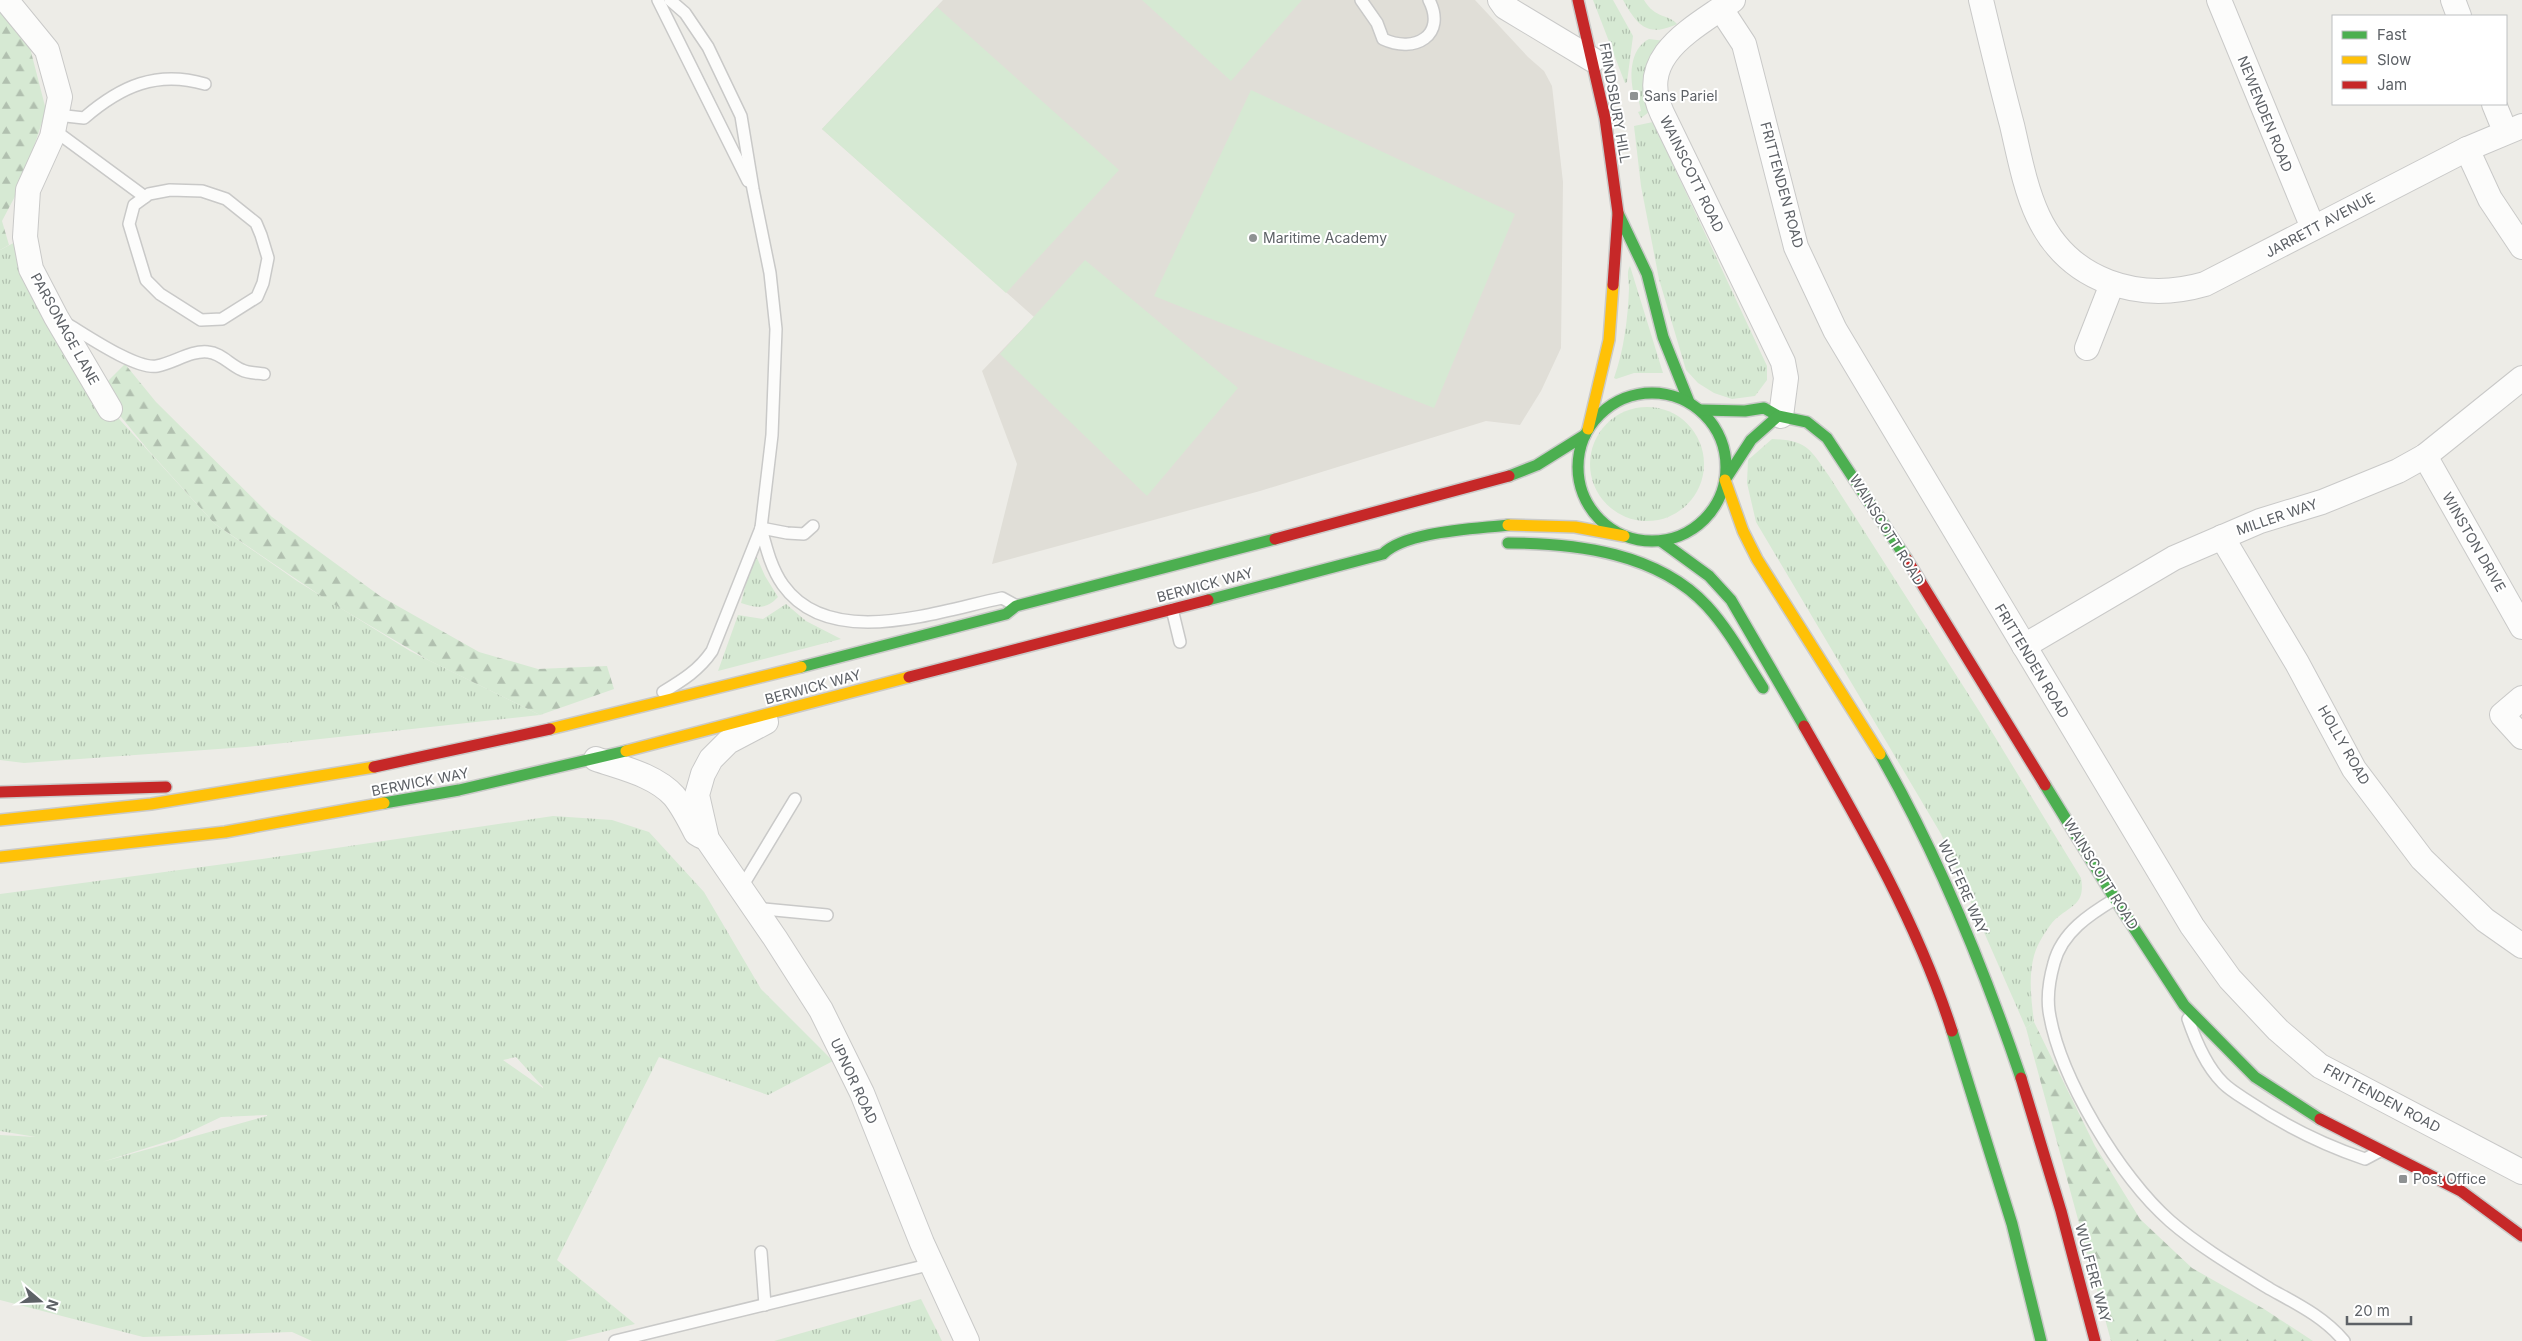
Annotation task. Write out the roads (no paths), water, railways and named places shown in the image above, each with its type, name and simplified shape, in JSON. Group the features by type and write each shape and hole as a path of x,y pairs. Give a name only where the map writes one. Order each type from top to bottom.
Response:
{"main road":[{"name":"FRINDSBURY HILL","path":"1578,0 1605,118 1618,213 1609,340 1587,432"},
{"name":"FRINDSBURY HILL","path":"1618,213 1648,274 1663,337 1689,402"},
{"path":"1725,480 1726,459 1721,438 1714,426 1700,410 1689,402 1663,394 1643,393 1630,396 1606,409 1587,432 1579,460 1579,477 1583,494 1591,509 1602,522 1624,536 1638,540 1661,541 1686,533 1700,524 1716,504 1725,480 1751,440 1780,416"},
{"name":"WAINSCOTT ROAD","path":"1700,410 1745,411 1764,408 1780,416 1798,418 1818,428 1837,451 1918,578 2115,899 2184,1005 2255,1077 2311,1114 2461,1191 2522,1236"},
{"name":"BERWICK WAY","path":"0,820 111,810 299,781 472,747 1006,614 1016,606 1077,592 1492,482 1537,466 1587,432"},
{"name":"WULFERE WAY","path":"1725,480 1739,521 1756,558 1880,754 1948,886 1996,1005 2022,1078 2060,1204 2095,1341"},
{"name":"BERWICK WAY","path":"0,857 225,832 459,790 596,759 1383,554 1391,546 1418,538 1517,524 1575,527 1624,536"},
{"path":"1661,541 1709,576 1731,600 1850,807 1898,900 1942,1000 2012,1224 2041,1341"},
{"path":"1498,543 1573,547 1602,552 1629,559 1668,576 1696,595 1713,614 1768,696"},
{"path":"1383,554 1392,557 1410,553"},
{"path":"1794,733 1850,807"},
{"path":"0,792 299,781"}],"street":[{"name":"PARSONAGE LANE","path":"6,0 47,50 60,97 55,122 28,190 25,237 31,269 56,317 110,409"},
{"path":"1500,0 1506,7 1593,60"},
{"name":"JARRETT AVENUE","path":"1981,0 2026,179 2038,216 2055,243 2073,261 2112,284 2149,292 2187,290 2222,277 2467,149 2513,128"},
{"name":"NEWENDEN ROAD","path":"2219,0 2313,228"},
{"path":"2453,0 2459,15"},
{"name":"WAINSCOTT ROAD","path":"1727,4 1673,44 1658,68 1655,84 1657,100 1782,359 1786,378 1780,416"},
{"name":"FRITTENDEN ROAD","path":"1727,4 1744,44 1796,247 1835,330 2192,926 2230,979 2278,1030 2320,1066 2522,1172"},
{"path":"2495,105 2513,128"},
{"path":"2467,149 2490,199 2522,247"},
{"path":"2088,348 2112,284"},
{"name":"MILLER WAY","path":"2024,646 2174,558 2260,521 2322,502 2398,470 2425,456 2522,378"},
{"name":"WINSTON DRIVE","path":"2425,456 2522,627"},
{"name":"HOLLY ROAD","path":"2222,537 2297,663 2354,769 2422,858 2485,920 2522,946"},
{"path":"2522,698 2502,715 2522,737"},
{"path":"707,839 697,795 703,774 711,759 728,742 794,707"},
{"path":"596,759 640,775 666,789 678,802 696,833 707,839"},
{"name":"UPNOR ROAD","path":"707,839 821,1010 862,1093 932,1264 967,1341"}],"lane":[{"path":"658,0 753,190"},
{"path":"643,705 690,675 703,664 712,651 761,528 772,435 776,329 770,273 753,190 741,116 708,47 685,13 670,0"},
{"path":"1361,0 1377,23 1383,39 1395,45 1412,46 1429,36 1434,22 1434,9 1429,0"},
{"path":"55,122 84,118 130,85 164,79 191,80 205,84"},
{"path":"55,122 145,197"},
{"path":"170,190 202,191 226,198 256,222 268,258 263,283 257,297 222,319 201,320 160,294 146,280 129,224 134,205 145,197 170,190"},
{"path":"56,317 123,357 147,366 159,366 198,352 207,352 214,353 242,371 264,374"},
{"path":"761,528 804,534 813,526"},
{"path":"761,528 776,572 783,586 809,609 823,617 842,621 894,620 1002,598 1016,606"},
{"path":"1172,609 1180,642"},
{"path":"740,890 795,799"},
{"path":"2115,899 2086,916 2073,930 2054,961 2050,984 2049,1010 2059,1052 2085,1108 2120,1162 2169,1220 2191,1237 2258,1281 2323,1320 2344,1341"},
{"path":"759,915 764,909 777,908 827,915"},
{"path":"2184,1005 2196,1044 2223,1083 2300,1133 2337,1150 2365,1159 2381,1151"},
{"path":"761,1252 765,1304"},
{"path":"615,1341 932,1264"}],"place":[{"name":"Sans Pariel","path":"1634,96"},
{"name":"Maritime Academy","path":"1253,238"},
{"name":"Post Office","path":"2403,1179"}]}
